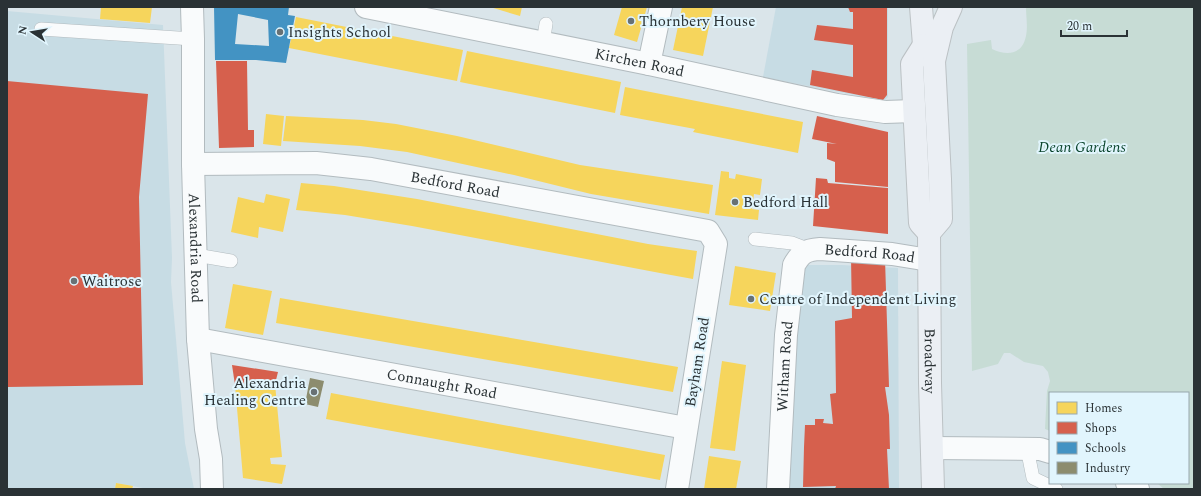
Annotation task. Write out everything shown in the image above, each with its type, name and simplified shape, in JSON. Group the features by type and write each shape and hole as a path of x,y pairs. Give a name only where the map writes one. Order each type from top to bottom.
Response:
{"main road":[{"path":"921,7 929,53 940,179 941,219 929,233"},
{"path":"929,53 951,7"},
{"name":"Broadway","path":"929,53 912,64 920,223 929,233 933,489"}],"street":[{"name":"Alexandria Road","path":"192,7 193,164 198,339 206,429 211,459 212,489"},
{"name":"Kirchen Road","path":"366,7 544,34 649,64 793,88 837,105 885,112 914,111"},
{"path":"649,64 661,7"},
{"name":"Bedford Road","path":"193,164 316,163 371,169 708,231 712,236"},
{"name":"Bayham Road","path":"677,489 716,244 712,236"},
{"name":"Bedford Road","path":"810,250 892,254 929,260"},
{"name":"Witham Road","path":"778,489 786,335 794,265 800,256 810,250"},
{"name":"Connaught Road","path":"198,339 686,428"},
{"path":"932,448 1027,448 1049,452"},
{"path":"1129,484 1138,489"}],"lane":[{"path":"41,29 193,38"},
{"path":"755,239 792,243 810,250"},
{"path":"196,255 231,261"},
{"path":"1027,448 1033,478 1056,489"}],"shaded area":[{"path":"776,7 888,7 888,97 884,101 763,77"},
{"path":"7,11 163,25 172,258 171,282 185,443 194,489 148,489 116,483 115,489 7,489"},
{"path":"795,265 841,265 898,268 899,489 779,489"}],"green space":[{"name":"Dean Gardens","path":"1026,7 1194,7 1194,489 1164,489 1158,484 1189,484 1189,392 1049,392 1049,431 1045,429 1047,391 1050,381 1048,372 1043,366 1024,362 1010,353 1004,353 998,364 972,371 967,44 991,40 992,49 1003,53 1013,52 1021,47 1024,42 1027,25"}],"building: Homes":[{"path":"101,7 152,7 150,23 100,19"},
{"path":"490,7 522,7 520,16"},
{"name":"Thornbery House","path":"622,7 647,7 637,42 614,35"},
{"path":"682,7 713,7 703,56 673,50"},
{"path":"296,17 463,50 457,81 289,48"},
{"path":"467,51 621,82 615,113 460,82"},
{"path":"625,87 803,122 798,153 693,132 695,129 620,115"},
{"path":"266,114 284,116 281,146 263,144"},
{"path":"286,116 363,120 396,124 457,136 580,165 713,185 709,214 591,194 514,175 407,152 360,146 283,141"},
{"name":"Bedford Hall","path":"721,171 729,172 729,178 735,179 736,174 762,179 760,195 754,194 752,209 759,210 758,220 715,215"},
{"path":"301,183 334,186 417,199 648,244 697,251 693,279 412,226 345,215 296,210"},
{"path":"266,194 290,199 283,232 259,227 258,238 231,232 238,197 264,203"},
{"path":"735,266 776,273 770,311 729,305"},
{"path":"233,284 272,291 263,335 225,328"},
{"path":"280,298 678,367 673,392 276,323"},
{"path":"722,361 746,365 735,451 710,448"},
{"path":"275,384 282,457 270,458 271,464 286,465 282,484 243,478 235,385"},
{"path":"331,393 665,455 660,480 326,419"},
{"path":"709,456 741,461 736,489 704,489"},
{"path":"116,483 133,486 132,489 115,489"}],"building: Shops":[{"path":"848,7 887,7 887,95 883,100 810,85 812,70 853,77 853,45 814,40 817,25 853,29 853,12 850,12"},
{"path":"216,61 247,61 248,130 254,130 254,147 219,148"},
{"name":"Waitrose","path":"7,81 148,94 139,197 143,385 7,387"},
{"path":"817,116 888,132 888,187 835,182 835,162 827,159 827,143 837,144 812,139"},
{"path":"816,178 827,179 828,183 888,188 888,234 813,226"},
{"path":"851,257 885,259 889,387 885,387 889,415 890,449 887,449 889,489 835,489 836,486 803,487 805,425 815,425 815,419 824,419 823,423 833,424 830,394 836,393 835,321 852,318"},
{"name":"Alexandria Healing Centre","path":"232,365 278,372 275,384 235,385"}],"building: Schools":[{"name":"Insights School","path":"214,7 289,7 288,15 295,16 286,63 256,60 215,60","holes":["238,14 268,20 269,46 235,44"]}],"building: Industry":[{"name":"Alexandria Healing Centre","path":"310,378 324,381 318,407 305,404"}],"place":[{"name":"Thornbery House","path":"631,21"},
{"name":"Insights School","path":"280,32"},
{"name":"Bedford Hall","path":"735,202"},
{"name":"Waitrose","path":"74,281"},
{"name":"Centre of Independent Living","path":"751,299"},
{"name":"Alexandria Healing Centre","path":"314,392"}]}
